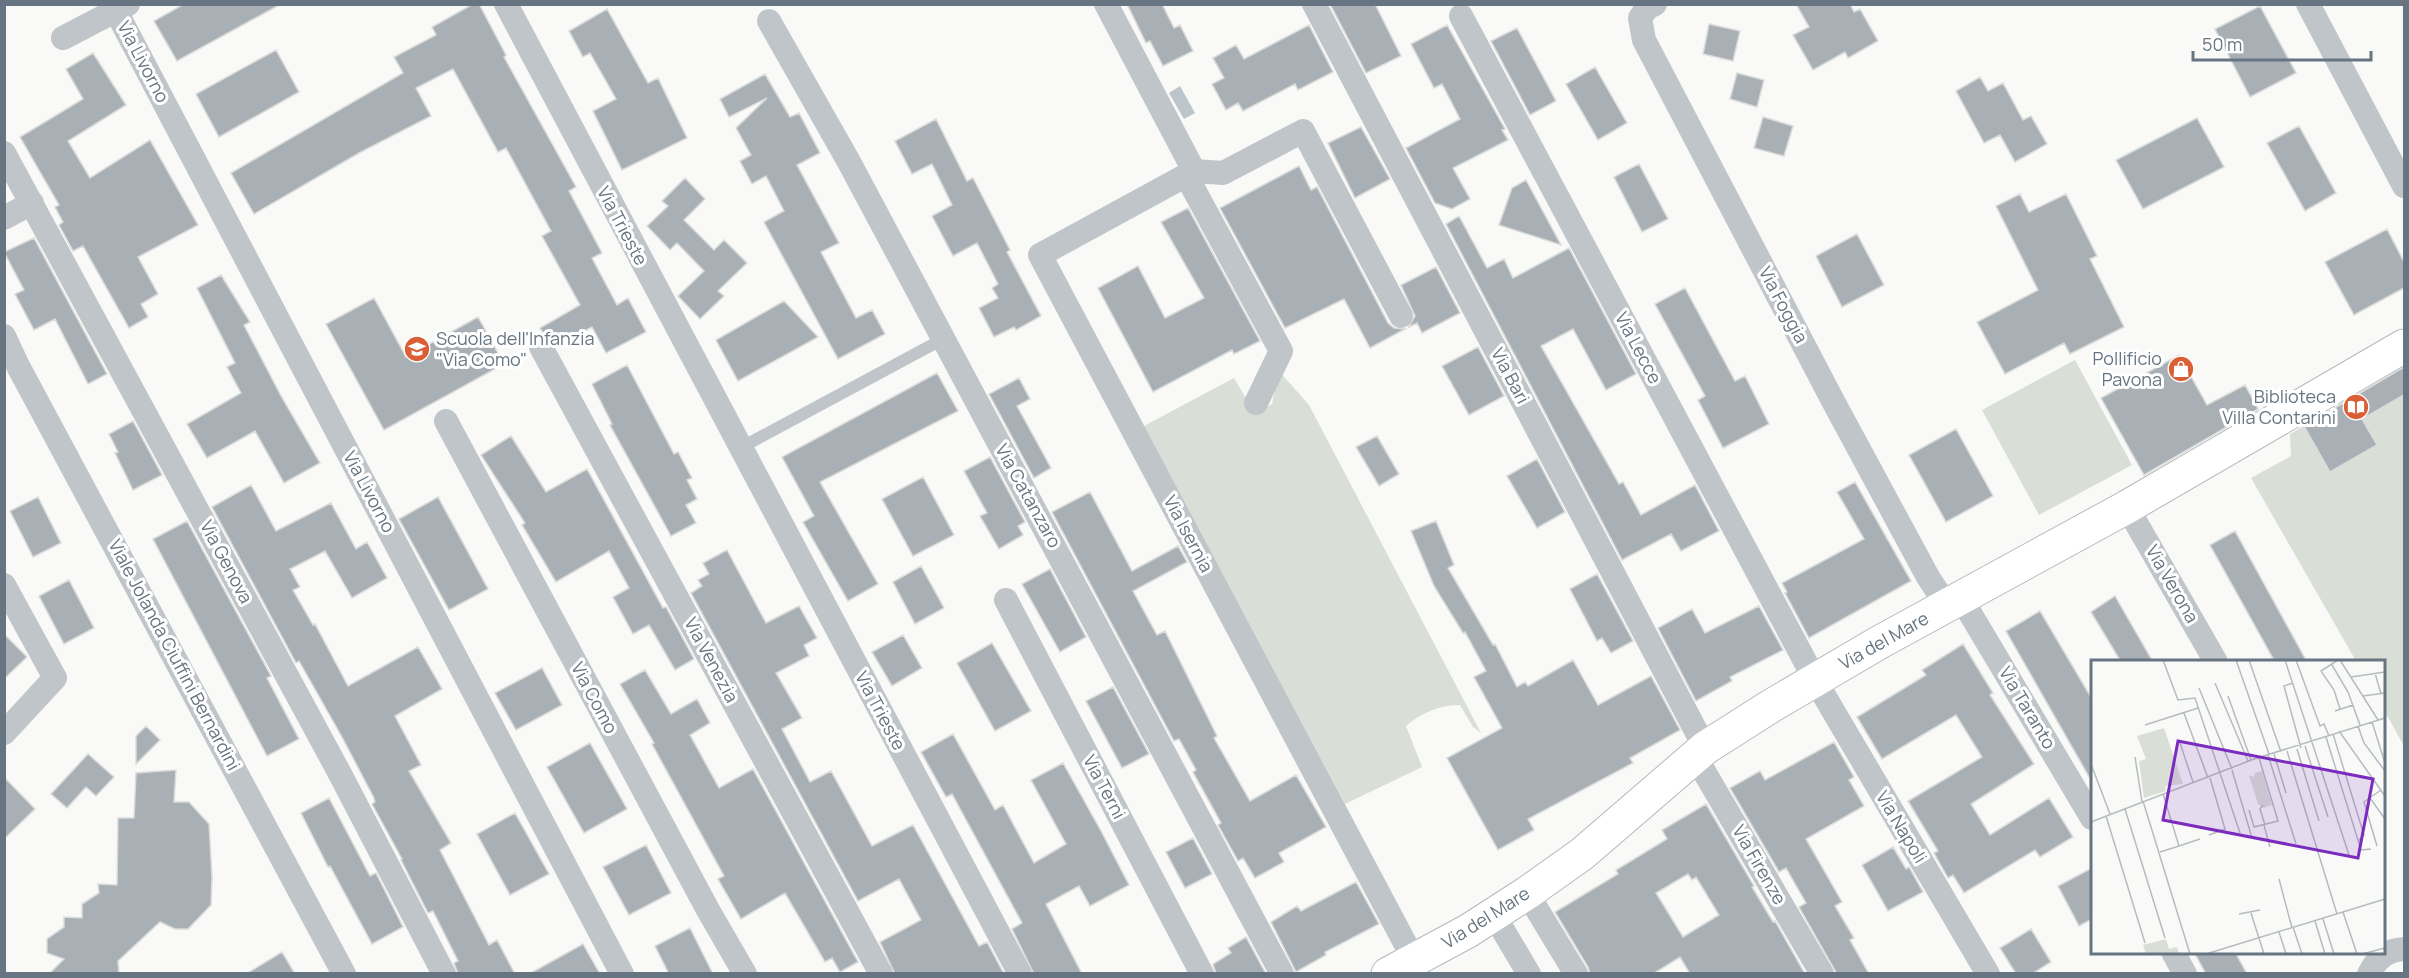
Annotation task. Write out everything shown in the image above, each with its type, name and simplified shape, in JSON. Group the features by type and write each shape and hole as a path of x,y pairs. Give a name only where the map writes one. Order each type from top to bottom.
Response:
{"main road":[{"name":"Via del Mare","path":"1401,967 1494,915 1527,893 1582,854 1700,752 1815,680 2127,507 2404,346"}],"street":[{"name":"Via Trieste","path":"506,4 1020,974"},
{"path":"1106,4 1281,351 1256,403"},
{"name":"Via Bari","path":"1314,4 1700,752"},
{"name":"Via Foggia","path":"1655,4 1647,8 1640,18 1644,40 1838,411 1928,577 1954,602"},
{"path":"2307,4 2404,186"},
{"name":"Via Livorno","path":"63,38 122,8 622,974"},
{"name":"Via Lecce","path":"1461,16 1815,680"},
{"name":"Via Catanzaro","path":"769,21 844,153 1046,528 1282,974"},
{"path":"1190,173 1223,173 1303,131 1401,316"},
{"name":"Via Genova","path":"4,153 339,772 444,974"},
{"name":"Via Isernia","path":"1190,173 1040,255 1401,967"},
{"path":"4,218 32,203"},
{"name":"Viale Jolanda Ciuffini Bernardini","path":"4,336 344,974"},
{"name":"Via Venezia","path":"541,347 881,974"},
{"name":"Via Como","path":"446,421 708,910 745,974"},
{"name":"Via Verona","path":"2127,507 2215,660"},
{"path":"4,585 55,678 4,733"},
{"name":"Via Terni","path":"1005,600 1202,974"},
{"name":"Via Taranto","path":"1954,602 2091,816"},
{"name":"Via Napoli","path":"1815,680 1988,974"},
{"name":"Via Firenze","path":"1700,752 1822,974"},
{"path":"1527,893 1576,974"},
{"path":"1494,915 1529,974"},
{"path":"2369,974 2375,962 2391,951"},
{"path":"2174,954 2185,974"}],"lane":[{"path":"740,448 943,339"}],"shaded area":[{"path":"1180,86 1195,113 1184,119 1169,93"},
{"path":"2075,360 2132,465 2039,515 1982,410"},
{"path":"1279,371 1309,405 1481,733 1473,727 1460,705 1438,708 1418,717 1406,726 1422,767 1345,804 1144,426 1234,378 1255,414 1272,404"},
{"path":"2404,395 2404,746 2385,712 2385,660 2355,660 2251,478 2291,456 2290,434 2304,426 2330,472 2377,445 2362,419"}],"building":[{"path":"184,4 281,4 177,61 154,21"},
{"path":"473,4 479,4 506,55 504,57 576,187 569,191 602,253 592,258 617,305 628,298 646,332 606,353 592,327 556,346 549,335 543,333 540,328 580,305 542,236 551,231 506,148 498,152 453,69 416,88 431,116 359,153 254,214 231,173 403,73 394,57 436,35 432,27"},
{"path":"1127,4 1162,4 1174,28 1180,25 1193,51 1163,66 1150,41 1146,43"},
{"path":"1330,4 1375,4 1401,56 1366,73"},
{"path":"1796,4 1850,4 1854,12 1860,9 1878,41 1848,58 1845,52 1813,70 1793,35 1809,27"},
{"path":"2260,6 2296,73 2250,97 2215,29"},
{"path":"607,9 648,83 658,78 687,138 622,170 593,111 616,99 590,53 583,57 569,31"},
{"path":"1709,24 1740,31 1733,61 1703,54"},
{"path":"1309,25 1333,72 1298,90 1295,84 1243,111 1238,103 1226,110 1212,84 1224,78 1213,58 1236,45 1244,59"},
{"path":"1447,25 1505,129 1502,130 1508,140 1453,168 1470,199 1452,209 1435,203 1406,148 1460,119 1442,84 1434,88 1411,44"},
{"path":"1517,28 1556,101 1530,115 1491,41"},
{"path":"276,50 299,92 219,137 196,94"},
{"path":"93,53 126,105 68,141 90,178 150,140 198,225 138,257 158,294 141,304 148,317 129,328 83,246 73,251 59,225 63,222 55,207 59,205 20,137 83,99 66,69"},
{"path":"1595,67 1627,123 1598,140 1566,84"},
{"path":"1737,73 1764,80 1757,107 1730,99"},
{"path":"765,74 790,117 799,113 820,153 797,165 839,243 821,252 856,318 872,310 885,334 838,359 764,222 784,211 766,176 752,184 740,161 751,155 736,128 767,98 729,117 720,99"},
{"path":"1980,77 1988,91 2003,83 2023,120 2031,116 2047,144 2015,162 2000,135 1984,143 1956,91"},
{"path":"1763,117 1793,126 1784,156 1754,148"},
{"path":"2197,118 2224,167 2143,209 2116,160"},
{"path":"936,119 967,181 973,178 1010,250 1007,252 1041,316 1016,330 1014,327 994,337 979,308 998,298 992,288 998,284 977,243 953,256 932,216 952,205 932,164 912,174 895,141"},
{"path":"2299,126 2336,193 2305,211 2267,143"},
{"path":"1361,127 1390,179 1355,198 1328,143"},
{"path":"1639,164 1668,219 1642,232 1614,177"},
{"path":"1299,166 1311,190 1317,187 1388,323 1394,328 1405,329 1370,348 1344,299 1285,328 1220,208"},
{"path":"685,178 705,199 684,220 714,250 724,240 747,263 718,291 724,296 700,319 678,296 704,271 677,243 670,250 647,226 668,206 662,201"},
{"path":"1526,180 1561,245 1499,225 1512,188"},
{"path":"2020,194 2029,212 2066,194 2097,256 2090,259 2124,327 2070,354 2064,343 2005,374 1977,322 2038,290 1996,206"},
{"path":"1188,208 1260,341 1234,354 1232,350 1153,392 1098,288 1138,266 1165,318 1204,298 1161,222"},
{"path":"1459,216 1487,268 1504,259 1513,278 1569,248 1636,374 1606,390 1573,329 1541,346 1619,484 1623,482 1641,515 1695,485 1719,531 1681,551 1671,534 1622,560 1446,224"},
{"path":"2387,229 2404,262 2404,288 2354,315 2325,262"},
{"path":"1857,234 1884,285 1842,307 1816,256"},
{"path":"34,238 107,374 88,384 55,319 34,330 15,294 24,290 4,252"},
{"path":"1436,267 1460,313 1422,333 1417,323 1409,327 1415,316 1401,285"},
{"path":"221,275 250,322 244,325 281,396 320,463 284,483 255,431 207,458 187,424 241,393 227,367 235,363 197,288"},
{"path":"1685,288 1735,381 1745,376 1769,424 1723,448 1698,400 1705,396 1655,304"},
{"path":"374,298 406,357 478,317 504,364 384,430 326,324"},
{"path":"784,301 818,337 738,381 716,340"},
{"path":"1478,347 1504,396 1469,415 1442,366"},
{"path":"2179,355 2207,405 2245,385 2258,409 2144,475 2101,398"},
{"path":"627,365 674,454 678,452 692,478 687,480 697,499 686,505 696,523 671,536 610,425 612,424 592,384"},
{"name":"Biblioteca Villa Contarini","path":"2404,367 2404,395 2362,419 2377,445 2330,472 2304,426"},
{"path":"937,373 958,411 820,482 878,584 848,601 803,522 814,516 782,457"},
{"path":"1019,378 1030,399 1017,406 1051,468 1034,478 989,394"},
{"path":"133,421 162,475 133,490 115,453 118,452 109,434"},
{"path":"1956,429 1993,496 1946,522 1909,455"},
{"path":"511,436 546,492 587,469 663,608 666,607 694,659 675,670 649,625 633,634 613,597 629,588 609,551 556,582 522,525 525,523 481,455"},
{"path":"1377,436 1399,474 1379,486 1356,447"},
{"path":"990,457 1025,522 1018,526 1023,535 999,549 980,516 987,513 964,471"},
{"path":"1537,459 1565,512 1537,528 1507,476"},
{"path":"923,477 954,535 913,556 882,499"},
{"path":"1855,482 1911,581 1809,638 1782,583 1864,539 1837,492"},
{"path":"251,485 276,531 331,503 356,549 367,542 387,578 352,598 325,551 290,569 300,587 293,590 313,625 315,624 348,686 418,647 442,689 395,716 421,765 409,771 451,843 440,850 489,945 497,940 515,974 458,974 454,963 458,961 433,911 428,913 372,804 375,802 374,798 342,737 299,661 296,663 212,507"},
{"path":"1090,492 1132,571 1178,546 1187,562 1133,591 1157,635 1165,631 1217,736 1214,738 1250,801 1296,775 1326,827 1279,853 1284,862 1255,878 1243,858 1238,861 1218,825 1221,823 1193,772 1196,770 1179,739 1174,741 1052,512"},
{"path":"38,497 61,543 33,557 10,511"},
{"path":"438,497 488,589 449,610 399,519"},
{"path":"187,521 271,676 267,678 299,739 267,756 153,539"},
{"path":"1436,521 1454,565 1448,568 1493,645 1495,644 1517,687 1525,682 1528,686 1573,660 1598,705 1651,676 1680,730 1630,758 1633,763 1528,819 1534,830 1498,850 1447,758 1502,728 1474,677 1486,671 1465,632 1463,633 1434,586 1411,531"},
{"path":"2235,531 2306,660 2274,660 2210,545"},
{"path":"727,550 766,623 799,606 817,638 804,645 809,656 776,673 802,718 782,729 810,782 831,771 872,846 913,825 979,946 987,942 1004,974 895,974 880,942 921,920 899,879 858,901 691,593 702,586 698,580 709,574 703,563"},
{"path":"921,566 944,608 915,624 893,582"},
{"path":"1050,569 1086,637 1060,652 1022,584"},
{"path":"1597,574 1633,641 1611,653 1602,638 1597,641 1570,589"},
{"path":"69,580 94,628 64,644 39,596"},
{"path":"2115,596 2152,660 2120,660 2091,612"},
{"path":"1759,606 1783,650 1730,677 1732,681 1696,701 1658,628 1692,609 1705,633"},
{"path":"2040,611 2091,697 2091,780 2006,631"},
{"path":"4,634 27,657 4,679"},
{"path":"903,635 922,668 892,686 872,652"},
{"path":"992,643 1031,711 995,731 957,663"},
{"path":"1963,644 1993,693 1990,695 2034,764 1971,804 1990,835 2049,798 2073,837 2040,857 2035,850 1964,893 1953,875 1948,878 1934,853 1938,851 1908,801 1982,757 1956,715 1882,759 1857,717 1926,675 1922,670"},
{"path":"542,668 562,705 516,730 495,693"},
{"path":"645,670 671,714 697,699 710,723 690,735 719,788 753,769 858,962 840,972 832,958 825,962 785,893 741,919 718,879 724,876 620,684"},
{"path":"1113,687 1149,754 1122,768 1086,701"},
{"path":"146,726 160,740 136,764 136,736"},
{"path":"953,734 995,810 1003,805 1034,863 1066,844 1031,780 1063,763 1101,831 1129,885 1090,906 1079,886 1046,904 1082,974 1034,974 1012,929 1022,923 952,794 946,797 921,752"},
{"path":"1834,742 1854,777 1849,780 1864,806 1806,839 1842,902 1835,906 1854,938 1850,940 1869,974 1837,974 1799,907 1806,903 1786,868 1779,872 1730,788 1760,771 1765,780"},
{"path":"590,743 627,809 584,833 547,767"},
{"path":"88,754 114,777 96,796 86,787 67,808 51,794"},
{"path":"176,770 174,802 189,802 209,824 211,905 188,929 175,929 160,922 118,961 119,974 49,974 64,959 47,953 47,939 64,927 64,917 82,918 82,904 99,893 98,884 117,885 118,818 134,818 136,773"},
{"path":"4,777 35,809 4,839"},
{"path":"329,798 370,876 376,873 403,927 372,944 330,866 328,867 301,813"},
{"path":"1706,804 1754,886 1752,887 1773,922 1775,921 1805,974 1690,974 1680,957 1653,974 1590,974 1555,912 1618,874 1616,870 1667,839 1662,830","holes":["1688,874 1692,880 1696,877 1719,915 1683,937 1656,893"]},
{"path":"515,813 549,874 510,895 477,834"},
{"path":"1193,838 1212,874 1185,888 1166,852"},
{"path":"646,845 671,893 629,915 603,867"},
{"path":"1893,847 1906,869 1909,867 1923,892 1888,911 1862,865"},
{"path":"2091,869 2091,920 2079,926 2058,886"},
{"path":"1356,882 1379,924 1325,952 1326,955 1296,972 1271,922 1297,906 1301,911"},
{"path":"690,928 713,974 669,974 655,946"},
{"path":"2031,929 2051,962 2032,974 2016,974 2000,948"},
{"path":"1246,937 1266,974 1216,974 1213,964 1231,953 1228,948"},
{"path":"583,944 600,974 529,974"},
{"path":"282,952 295,974 246,974"},
{"path":"2195,954 2236,954 2247,974 2206,974"}],"place":[{"name":"Scuola dell'Infanzia \"Via Como\"","path":"417,349"},
{"name":"Pollificio Pavona","path":"2181,369"},
{"name":"Biblioteca Villa Contarini","path":"2356,407"}]}
